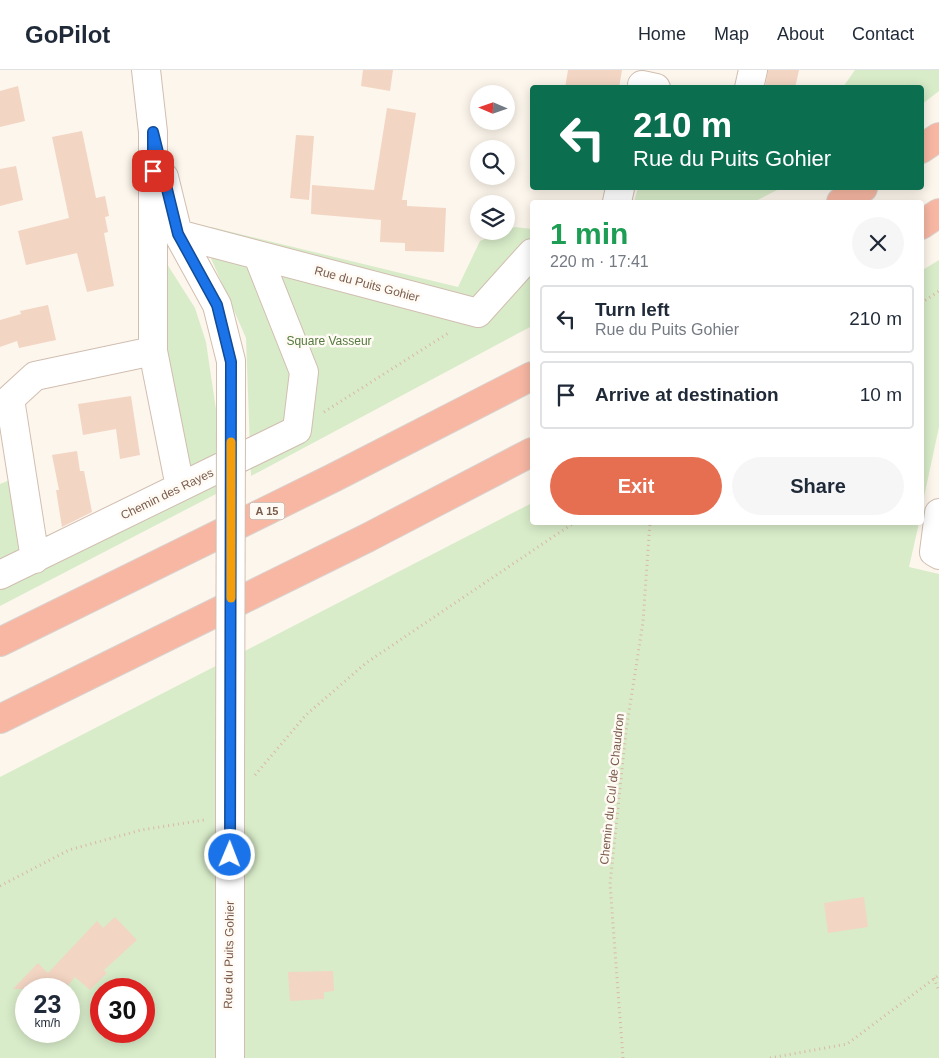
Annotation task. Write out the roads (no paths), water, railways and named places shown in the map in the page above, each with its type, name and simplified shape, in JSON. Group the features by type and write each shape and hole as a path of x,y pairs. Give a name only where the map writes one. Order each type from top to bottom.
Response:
{"highway":[{"path":"924,147 939,137"},
{"path":"844,200 861,190"},
{"path":"924,223 939,213"},
{"name":"A 15","path":"0,642 325,483 530,377"},
{"path":"0,719 367,538 530,453"}],"street":[{"name":"Rue du Puits Gohier","path":"146,70 153,132 153,351 180,487"},
{"path":"750,85 753,70"},
{"name":"Rue du Puits Gohier","path":"153,132 178,234 217,305 231,362 230,1058"},
{"name":"Rue du Puits Gohier","path":"178,234 478,313 530,255"},
{"name":"Chemin des Rayes","path":"0,576 296,430 304,372 258,256"},
{"path":"35,559 10,400 35,376 153,351"},
{"path":"939,513 934,552 939,555"}],"park label":[{"name":"Square Vasseur","path":"329,341"}]}
